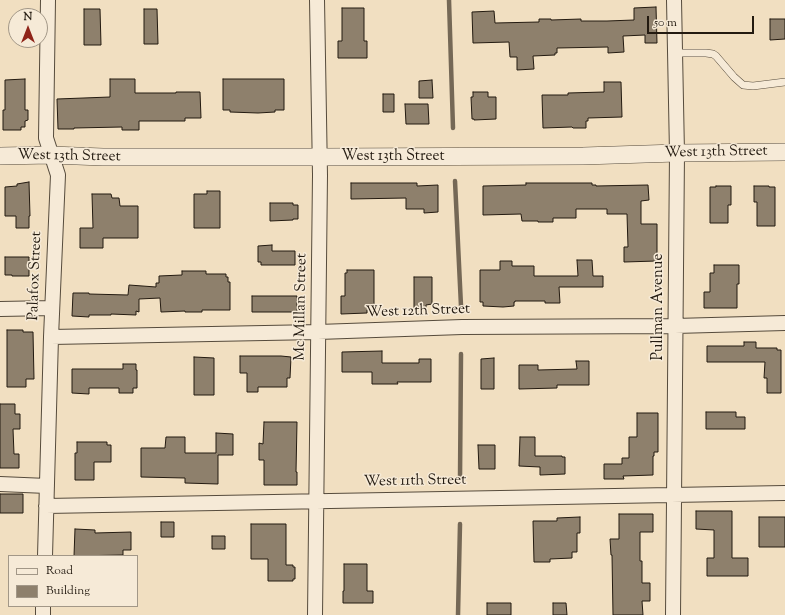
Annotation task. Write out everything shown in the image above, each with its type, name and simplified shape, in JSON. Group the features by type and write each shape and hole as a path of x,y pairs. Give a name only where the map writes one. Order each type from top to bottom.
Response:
{"street":[{"name":"Palafox Street","path":"45,555 51,337 58,175 50,156 46,138 48,0"},
{"name":"Mc Millan Street","path":"316,615 320,157 317,0"},
{"name":"Pullman Avenue","path":"673,615 677,153 674,0"},
{"name":"West 13th Street","path":"0,156 583,156 785,152"},
{"path":"0,309 52,308"},
{"name":"West 12th Street","path":"51,337 318,332 462,327 675,326 785,323"},
{"path":"0,484 47,486"},
{"name":"West 11th Street","path":"46,506 785,493"}],"lane":[{"path":"675,53 713,54 743,85 753,86 785,82"}],"building":[{"path":"656,7 657,43 645,43 645,35 623,36 624,52 608,53 608,47 557,48 557,53 555,53 555,55 533,56 534,69 517,70 517,57 510,57 509,42 473,43 472,12 494,11 495,23 539,22 539,19 581,19 581,21 607,21 634,20 634,8"},
{"path":"342,8 364,8 364,41 367,41 367,58 338,58 338,41 342,41"},
{"path":"84,9 100,9 101,45 84,45"},
{"path":"144,9 157,9 158,44 144,44"},
{"path":"770,19 785,19 785,39 770,40"},
{"path":"25,79 25,110 28,110 28,120 25,121 25,127 21,127 21,130 3,130 5,80"},
{"path":"110,79 135,79 135,93 200,92 201,118 185,118 185,121 139,121 139,130 122,130 122,127 58,129 57,99 110,97"},
{"path":"223,79 284,79 284,110 258,113 230,112 230,110 223,110"},
{"path":"432,80 433,98 419,98 419,81"},
{"path":"604,82 621,82 622,117 588,118 588,121 586,121 586,128 543,128 542,95 568,95 568,93 604,92"},
{"path":"473,92 488,92 488,97 496,97 496,119 472,119 471,97 473,97"},
{"path":"383,94 394,94 394,112 383,112"},
{"path":"405,104 428,104 429,124 406,124"},
{"path":"29,182 29,228 16,228 16,216 5,216 5,187 17,186 17,184"},
{"path":"351,183 417,183 417,186 438,185 438,212 424,213 424,209 406,209 406,198 351,199"},
{"path":"526,183 592,183 592,185 596,186 648,185 649,200 641,201 641,224 657,224 657,261 624,262 624,247 628,247 627,214 607,214 607,209 576,209 576,218 553,218 553,222 522,221 521,214 483,215 483,186 526,185"},
{"path":"731,186 731,205 728,205 728,223 710,223 710,187"},
{"path":"754,186 775,187 775,226 757,226 757,202 754,202"},
{"path":"207,191 220,191 220,228 194,228 194,194 207,194"},
{"path":"92,194 111,194 112,198 119,198 120,206 138,206 138,238 103,238 103,248 80,248 80,228 93,228"},
{"path":"270,203 293,203 293,205 298,205 298,219 270,221"},
{"path":"272,245 272,251 295,251 295,265 261,265 261,262 258,262 258,246"},
{"path":"5,257 29,257 29,276 5,275"},
{"path":"577,260 592,260 593,276 603,276 603,287 559,287 560,303 545,303 545,301 515,301 514,306 503,307 483,306 483,302 480,302 480,270 500,270 500,261 512,261 512,266 534,266 534,276 578,276"},
{"path":"714,265 739,265 737,308 704,308 704,292 710,292 710,273 714,273"},
{"path":"347,270 374,270 374,309 367,310 367,313 341,314 341,296 345,296 345,273 347,273"},
{"path":"182,271 206,271 206,274 226,274 226,277 228,277 228,282 230,282 230,310 161,312 160,298 139,299 139,312 136,311 136,315 111,314 89,315 89,317 72,316 73,293 128,295 129,285 156,287 156,283 159,283 159,276 182,275"},
{"path":"414,277 432,277 432,304 426,305 426,309 414,309"},
{"path":"252,296 297,296 297,312 252,312"},
{"path":"7,330 23,330 23,332 33,332 34,379 26,379 26,387 7,387"},
{"path":"744,342 756,342 756,348 777,348 777,350 781,350 781,393 767,393 767,378 764,378 765,362 707,362 707,346 744,346"},
{"path":"382,351 382,363 419,363 419,359 431,359 431,382 372,384 372,372 342,372 342,352"},
{"path":"240,356 291,357 290,378 287,378 287,387 258,387 258,392 247,392 247,373 240,373"},
{"path":"194,357 214,358 214,395 194,395"},
{"path":"494,358 494,389 481,389 481,359"},
{"path":"576,361 589,361 589,385 557,385 557,388 519,389 519,365 538,365 538,370 577,369"},
{"path":"123,364 136,364 137,388 133,388 133,393 119,393 119,388 89,388 89,394 72,393 72,369 123,369"},
{"path":"0,404 15,404 15,414 20,414 20,429 13,429 14,454 19,454 19,468 0,468"},
{"path":"706,412 736,412 736,417 745,417 745,429 706,429"},
{"path":"637,413 658,413 658,452 654,452 653,456 653,475 623,476 624,479 604,479 604,464 622,464 622,458 629,458 629,437 637,437"},
{"path":"264,422 297,422 297,485 264,485 264,460 259,460 259,443 263,444"},
{"path":"216,433 233,434 233,455 218,455 218,484 185,483 185,478 141,477 141,448 165,448 166,437 185,437 185,453 216,453"},
{"path":"520,437 535,437 535,456 565,457 565,474 540,475 540,467 519,466"},
{"path":"77,442 107,442 107,445 111,445 111,462 94,462 94,480 75,480 75,453 77,453"},
{"path":"478,445 495,445 495,469 479,469"},
{"path":"0,494 23,494 23,513 0,513"},
{"path":"696,511 732,511 732,558 748,558 748,576 707,576 707,558 714,558 714,530 696,529"},
{"path":"619,514 653,514 653,532 640,532 642,583 650,583 650,601 642,601 643,615 613,615 612,555 610,539 619,539"},
{"path":"580,517 580,533 577,533 577,552 572,552 572,558 550,559 550,562 534,562 533,521 557,521 557,518"},
{"path":"759,517 785,517 785,547 759,547"},
{"path":"161,522 174,522 174,537 161,537"},
{"path":"251,524 286,524 286,565 293,565 293,567 295,567 295,579 293,579 293,581 268,581 268,559 251,559"},
{"path":"75,529 95,530 95,533 131,532 131,550 123,550 123,555 74,555"},
{"path":"212,536 225,536 225,549 212,549"},
{"path":"344,564 367,564 367,591 373,591 373,603 343,603"},
{"path":"487,603 511,603 511,615 487,615"},
{"path":"553,603 566,603 567,615 553,615"}],"waterway":[{"path":"449,0 453,128"},
{"path":"455,181 461,306"},
{"path":"460,479 461,354"},
{"path":"458,615 460,524"}]}
